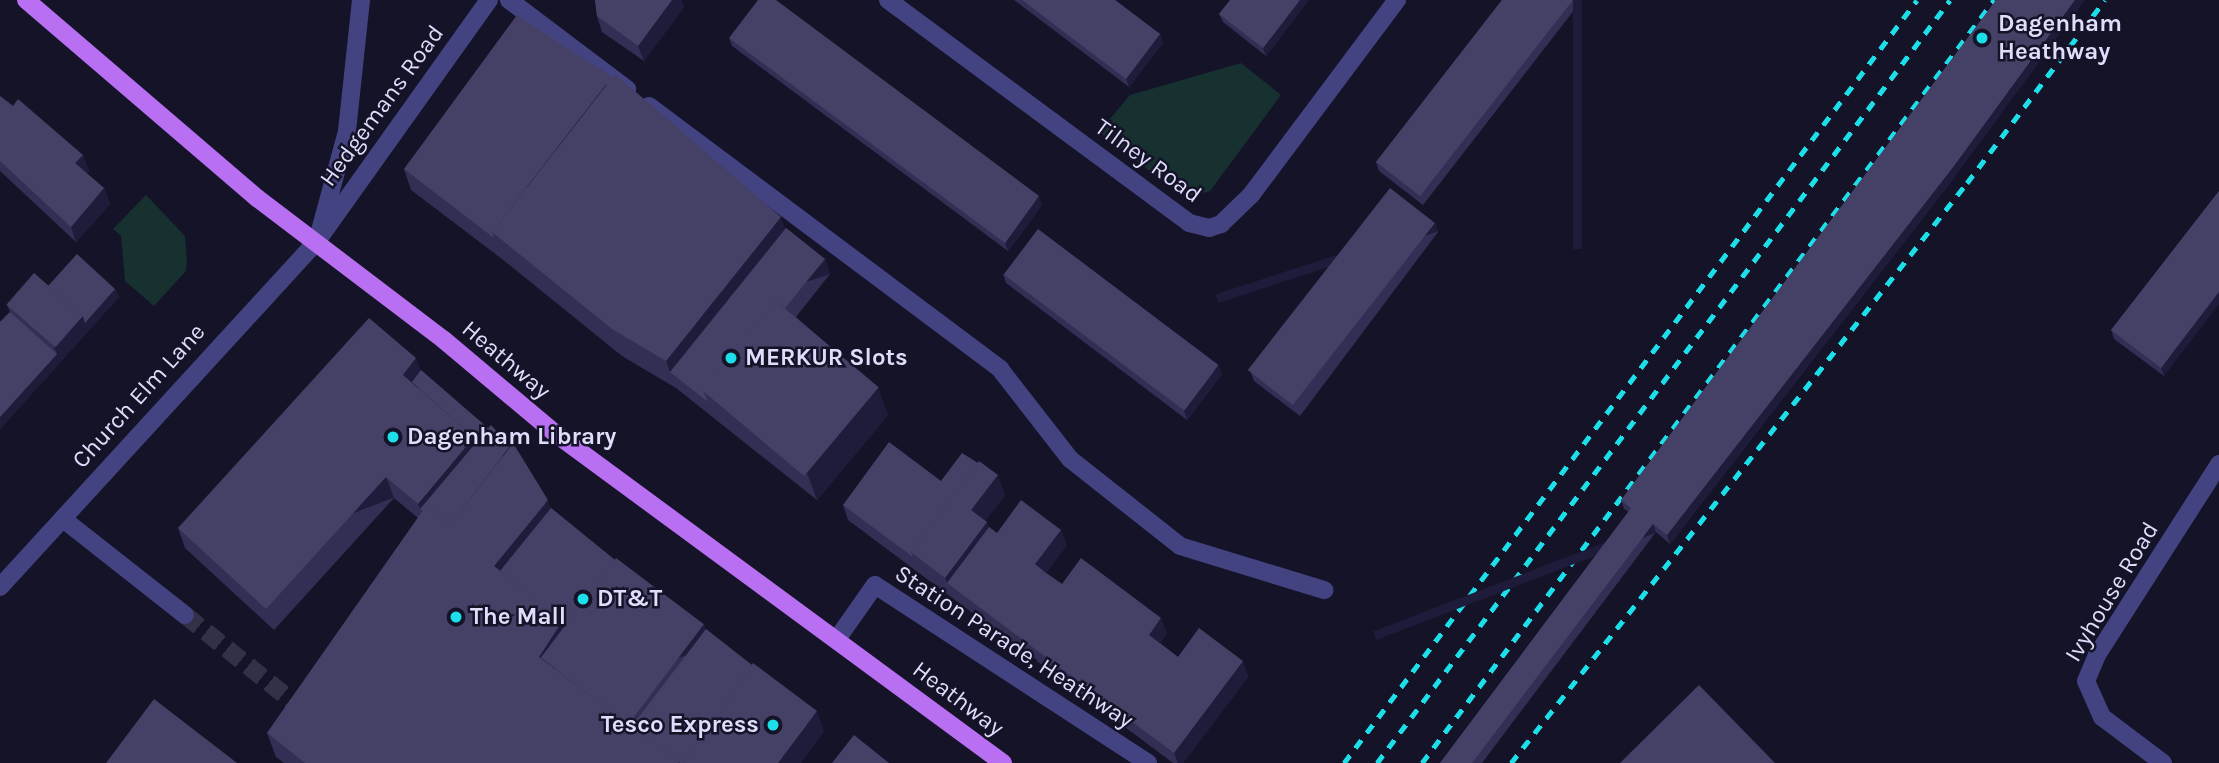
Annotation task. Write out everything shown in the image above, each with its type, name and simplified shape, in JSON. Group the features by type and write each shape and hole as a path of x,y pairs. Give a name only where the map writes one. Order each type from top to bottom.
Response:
{"main road":[{"name":"Heathway","path":"26,0 257,198 444,340 556,434 1003,763"}],"street":[{"path":"317,241 347,131 361,0"},
{"name":"Hedgemans Road","path":"317,241 489,0"},
{"path":"509,0 1000,369 1070,459 1180,546 1324,590"},
{"name":"Tilney Road","path":"888,0 1189,223 1209,228 1221,224 1251,195 1397,0"},
{"name":"Church Elm Lane","path":"0,587 64,519 116,455 317,241"},
{"name":"Ivyhouse Road","path":"2163,763 2102,717 2086,681 2096,655 2219,464"},
{"path":"64,519 185,615"},
{"name":"Station Parade, Heathway","path":"836,639 875,585 1148,763"}],"green space":[{"path":"1241,63 1281,95 1210,191 1191,196 1176,191 1099,132 1130,95"},
{"path":"146,195 185,236 187,261 186,271 154,306 125,281 121,236 113,229"}],"building":[{"path":"595,0 672,0 638,46 597,16"},
{"path":"758,0 776,0 1039,196 1005,243 729,38"},
{"path":"1022,0 1115,0 1160,34 1126,79"},
{"path":"1230,0 1300,0 1263,48 1219,14"},
{"path":"1502,0 1573,0 1420,196 1376,162"},
{"path":"1996,0 2075,0 1954,166 1667,535 1653,524 1472,763 1440,763 1631,508 1621,500"},
{"path":"517,15 612,77 492,232 494,238 404,169"},
{"path":"615,74 781,217 666,361 612,329 492,232"},
{"path":"0,96 13,106 18,99 83,155 75,163 104,188 71,227 0,161"},
{"path":"1390,188 1435,223 1293,405 1248,370"},
{"path":"2219,191 2219,292 2161,368 2111,330"},
{"path":"786,228 825,259 785,308 776,301 703,391 708,402 670,372"},
{"path":"1038,229 1218,365 1184,411 1004,275"},
{"path":"77,254 115,289 85,323 83,316 48,286"},
{"path":"34,273 83,316 56,347 6,305"},
{"path":"776,301 879,387 804,476 701,390"},
{"path":"10,312 57,354 0,417 0,322"},
{"path":"369,318 416,358 403,375 474,437 418,504 386,477 266,609 178,528"},
{"path":"421,370 488,428 476,442 474,437 412,382"},
{"path":"491,425 510,446 451,524 426,506 423,511 420,509"},
{"path":"889,442 941,481 962,453 978,463 911,552 913,557 843,505"},
{"name":"The Mall","path":"513,443 548,500 494,566 563,620 539,657 679,761 678,763 305,763 267,733 426,506 451,524"},
{"path":"979,461 998,475 971,510 987,522 945,578 911,552"},
{"path":"1021,500 1061,530 1035,564 1046,573 1062,584 1081,558 1161,618 1149,635 1178,657 1199,628 1243,661 1174,753 947,583 989,527 997,533"},
{"path":"551,508 615,560 565,626 563,620 500,571"},
{"path":"616,558 704,624 629,724 541,658"},
{"path":"706,629 752,665 683,763 680,763 632,726"},
{"name":"Tesco Express","path":"753,663 817,711 778,763 683,763"},
{"path":"1699,685 1775,763 1620,763"},
{"path":"154,699 237,763 106,763"},
{"path":"854,735 889,763 832,763"}],"tunnel":[{"path":"185,615 308,714"}],"railway":[{"path":"1344,763 1917,0"},
{"path":"1377,763 1950,0"},
{"path":"1422,763 1994,0"},
{"path":"1511,763 1967,183 2105,0"}],"place":[{"name":"Dagenham Heathway","path":"1982,38"},
{"name":"MERKUR Slots","path":"731,358"},
{"name":"Dagenham Library","path":"393,437"},
{"name":"DT&T","path":"583,599"},
{"name":"The Mall","path":"456,617"},
{"name":"Tesco Express","path":"773,725"}]}
